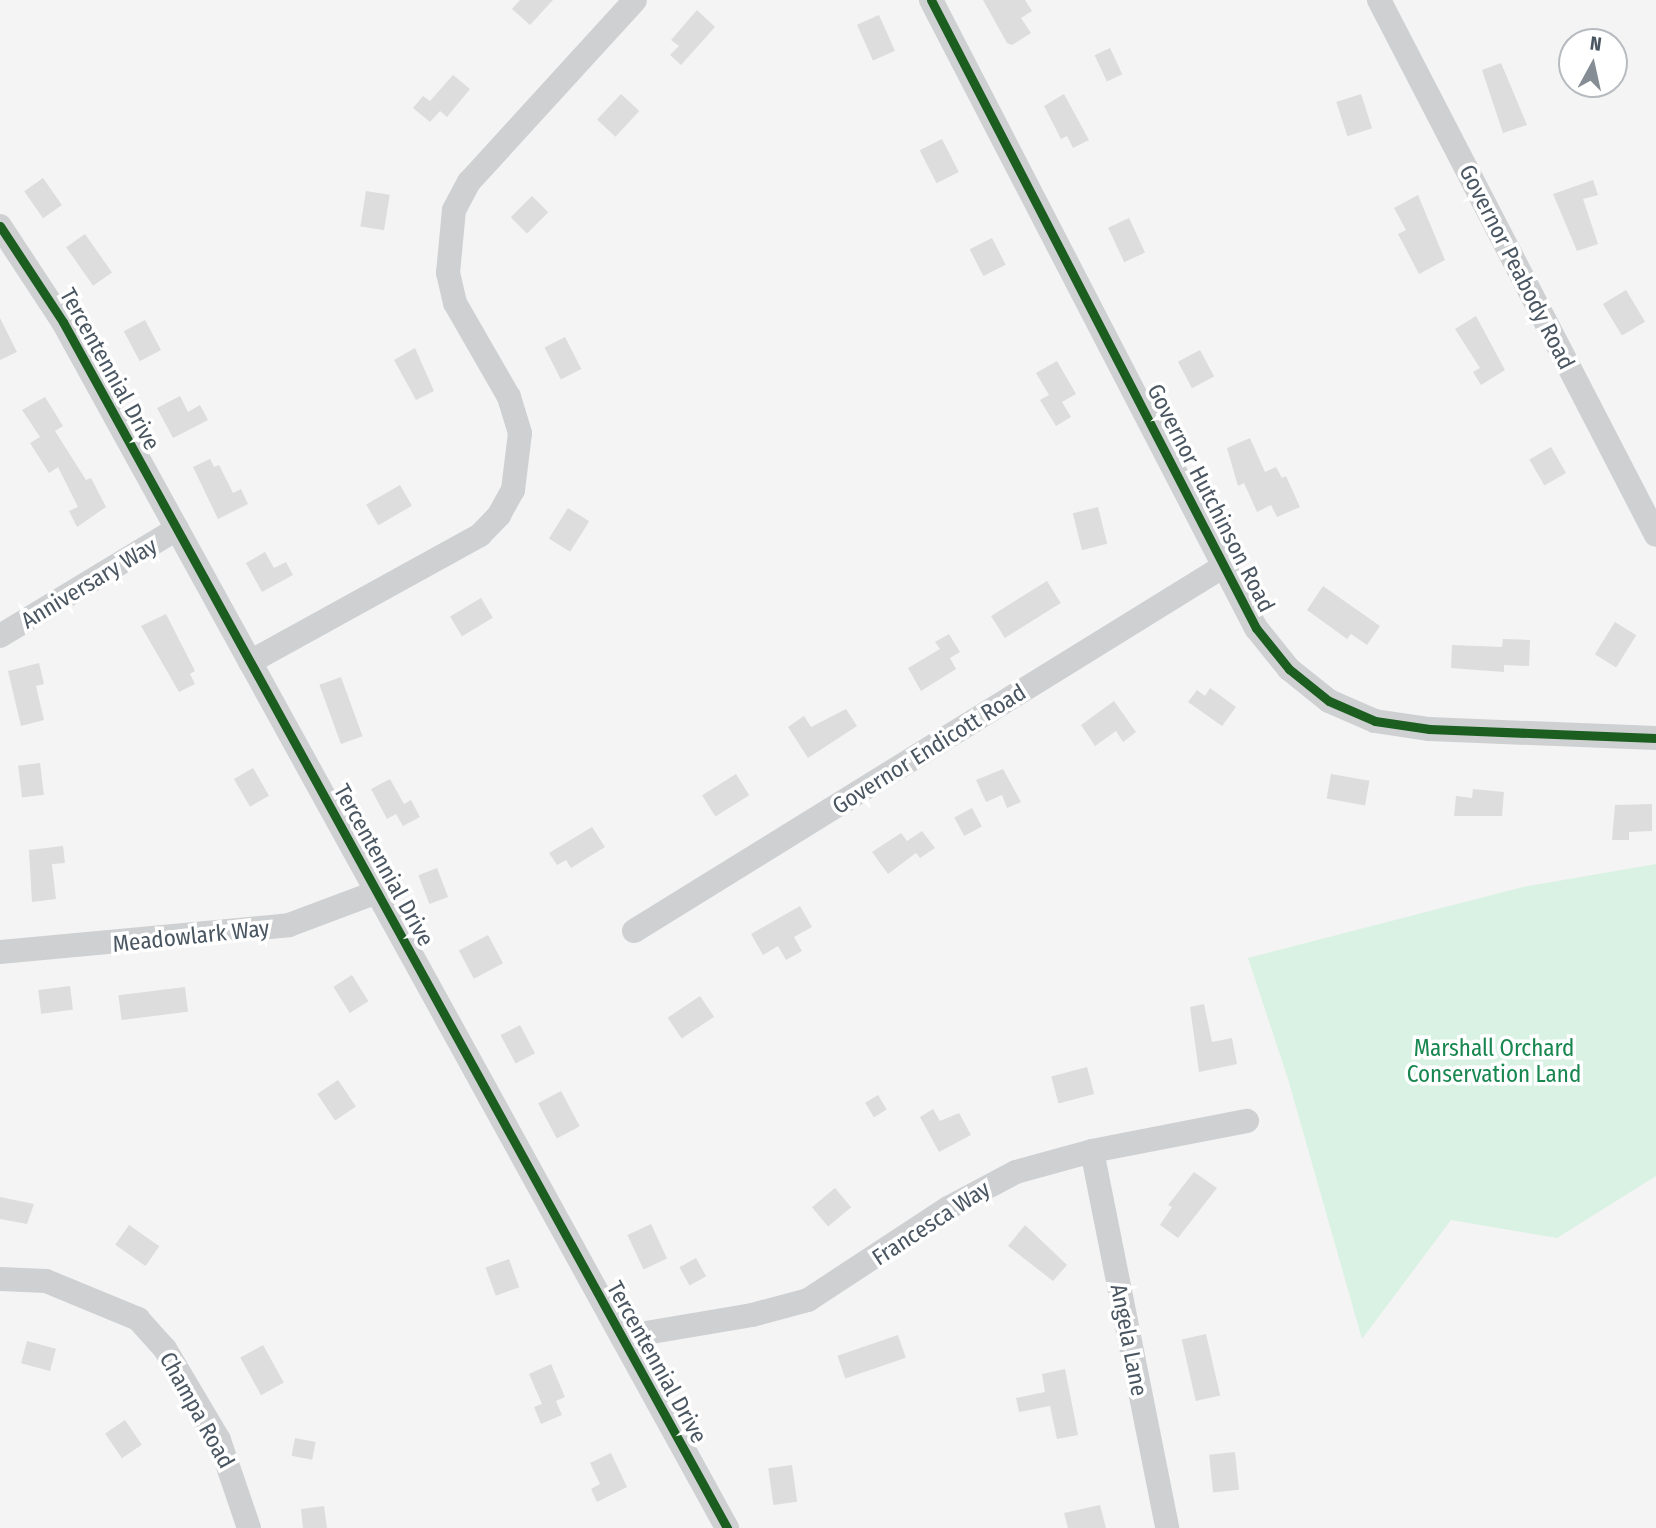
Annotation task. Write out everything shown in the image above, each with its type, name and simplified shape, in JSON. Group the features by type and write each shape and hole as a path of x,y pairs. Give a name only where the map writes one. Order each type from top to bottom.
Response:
{"street":[{"path":"250,662 480,535 499,515 513,490 520,433 509,397 455,303 447,273 454,210 469,182 635,0"},
{"name":"Governor Hutchinson Road","path":"931,0 1256,628 1289,669 1329,701 1375,721 1429,729 1656,737"},
{"name":"Governor Peabody Road","path":"1379,0 1656,535"},
{"name":"Tercentennial Drive","path":"0,226 63,322 727,1528"},
{"name":"Anniversary Way","path":"0,636 177,529"},
{"name":"Governor Endicott Road","path":"634,931 1224,566"},
{"name":"Meadowlark Way","path":"0,952 289,925 376,892"},
{"name":"Francesca Way","path":"622,1337 752,1315 808,1300 992,1183 1092,1151 1247,1121"},
{"name":"Angela Lane","path":"1092,1151 1167,1528"},
{"name":"Champa Road","path":"0,1279 46,1281 138,1319 165,1349 219,1440 249,1528"}],"green space":[{"name":"Marshall Orchard Conservation Land","path":"1656,864 1656,1176 1557,1238 1451,1220 1362,1339 1288,1079 1248,958 1523,887"}],"building":[{"path":"520,0 553,0 530,25 512,9"},
{"path":"983,0 1025,0 1032,11 1021,18 1031,33 1012,45 1007,43"},
{"path":"697,10 715,27 681,65 670,55 679,46 671,40"},
{"path":"879,15 895,51 873,60 857,25"},
{"path":"1110,48 1122,74 1107,81 1095,55"},
{"path":"1501,63 1527,125 1503,133 1482,70"},
{"path":"453,75 470,89 447,117 440,111 430,122 413,108 423,96 430,101"},
{"path":"621,94 639,111 615,137 597,120"},
{"path":"1064,94 1089,140 1073,148 1067,136 1061,139 1044,106"},
{"path":"1361,94 1372,128 1347,136 1336,102"},
{"path":"942,139 959,172 937,183 920,150"},
{"path":"43,178 62,205 43,218 24,191"},
{"path":"1593,180 1598,195 1583,199 1598,244 1577,251 1553,194"},
{"path":"366,191 390,195 384,230 360,227"},
{"path":"1418,195 1445,260 1419,274 1398,234 1406,230 1394,208"},
{"path":"532,196 548,212 527,233 511,217"},
{"path":"1129,218 1145,252 1124,262 1108,228"},
{"path":"85,234 112,273 93,286 66,247"},
{"path":"992,238 1006,265 983,276 970,249"},
{"path":"1626,290 1645,322 1622,336 1603,304"},
{"path":"1476,316 1505,370 1481,385 1473,372 1480,368 1455,329"},
{"path":"0,318 17,352 0,360"},
{"path":"145,320 161,350 140,361 124,331"},
{"path":"565,337 581,369 561,380 545,347"},
{"path":"415,348 434,391 416,400 394,360"},
{"path":"1200,350 1214,376 1192,388 1178,362"},
{"path":"1057,361 1076,394 1062,402 1071,417 1056,426 1040,400 1049,395 1036,373"},
{"path":"180,396 188,412 200,405 208,420 173,438 157,408"},
{"path":"45,397 63,426 55,431 86,480 91,478 106,507 77,527 69,511 78,507 58,467 49,473 30,443 40,437 22,410"},
{"path":"1250,438 1265,472 1276,467 1282,478 1286,476 1300,507 1277,517 1271,505 1257,512 1244,483 1238,486 1227,448"},
{"path":"1551,447 1566,473 1544,485 1529,460"},
{"path":"210,459 214,467 219,465 233,493 241,489 248,504 218,519 193,467"},
{"path":"400,485 412,506 378,525 366,504"},
{"path":"1098,507 1107,544 1082,550 1073,513"},
{"path":"568,508 589,521 570,552 549,539"},
{"path":"265,552 274,568 286,562 293,575 262,592 246,563"},
{"path":"1047,581 1061,603 1005,638 991,616"},
{"path":"1323,586 1380,626 1367,645 1351,634 1347,639 1307,610"},
{"path":"481,598 493,618 462,636 450,617"},
{"path":"166,614 195,671 190,674 195,684 179,692 141,626"},
{"path":"1615,622 1636,635 1616,667 1595,654"},
{"path":"949,634 960,652 950,658 956,669 921,691 908,668 940,649 935,642"},
{"path":"1503,639 1530,640 1529,666 1504,665 1504,672 1451,668 1452,645 1502,647"},
{"path":"39,663 44,684 36,686 44,720 21,726 8,671"},
{"path":"341,677 363,736 341,744 319,685"},
{"path":"1210,688 1236,707 1222,726 1188,702 1197,690 1205,696"},
{"path":"1114,701 1136,732 1123,742 1116,731 1095,746 1081,725"},
{"path":"846,709 857,726 808,758 788,727 804,716 811,727"},
{"path":"40,763 44,795 22,797 18,766"},
{"path":"253,768 269,796 250,807 234,779"},
{"path":"1003,769 1021,802 1007,808 1002,795 986,802 976,780"},
{"path":"736,774 749,795 715,816 702,795"},
{"path":"1331,774 1369,781 1365,805 1327,799"},
{"path":"390,779 404,804 411,800 420,817 403,826 396,814 387,819 371,789"},
{"path":"1473,789 1504,792 1502,816 1454,816 1456,796 1472,798"},
{"path":"1652,804 1652,831 1629,832 1629,840 1612,840 1615,805"},
{"path":"972,808 982,827 964,836 954,817"},
{"path":"592,827 605,847 571,868 566,860 557,865 549,853"},
{"path":"922,831 935,848 920,858 916,853 888,874 872,852 901,833 907,841"},
{"path":"63,846 65,863 52,864 56,899 32,902 29,850"},
{"path":"437,868 448,897 429,904 418,875"},
{"path":"800,906 812,927 794,937 802,951 786,960 778,946 763,955 751,934"},
{"path":"488,935 503,963 474,979 459,950"},
{"path":"352,975 368,1001 350,1013 333,987"},
{"path":"70,986 73,1010 41,1014 38,990"},
{"path":"185,987 188,1012 122,1020 118,995"},
{"path":"700,996 714,1017 682,1039 668,1018"},
{"path":"1204,1004 1212,1042 1232,1038 1237,1064 1199,1072 1190,1007"},
{"path":"520,1025 535,1053 516,1064 501,1035"},
{"path":"1087,1067 1094,1094 1059,1104 1051,1077"},
{"path":"338,1080 356,1107 335,1121 317,1094"},
{"path":"561,1091 580,1126 557,1139 538,1103"},
{"path":"878,1095 887,1110 874,1117 865,1103"},
{"path":"933,1109 940,1121 959,1113 971,1135 939,1152 920,1117"},
{"path":"1194,1172 1217,1188 1178,1238 1160,1225 1172,1207 1168,1205"},
{"path":"835,1188 851,1207 828,1226 812,1207"},
{"path":"0,1197 34,1204 27,1224 0,1219"},
{"path":"651,1224 667,1258 643,1269 627,1235"},
{"path":"129,1225 159,1246 146,1266 115,1245"},
{"path":"1025,1225 1067,1265 1053,1281 1008,1246"},
{"path":"696,1258 706,1276 690,1286 679,1267"},
{"path":"509,1259 519,1287 496,1296 486,1268"},
{"path":"1206,1334 1220,1395 1196,1401 1182,1340"},
{"path":"898,1335 906,1358 845,1379 837,1356"},
{"path":"27,1341 56,1349 50,1371 21,1363"},
{"path":"263,1345 284,1383 261,1395 240,1358"},
{"path":"551,1364 565,1397 556,1401 562,1415 541,1424 534,1407 542,1404 529,1374"},
{"path":"1065,1369 1078,1435 1057,1439 1050,1406 1019,1412 1016,1398 1045,1392 1042,1374"},
{"path":"125,1420 142,1445 122,1458 105,1433"},
{"path":"295,1438 316,1442 312,1460 292,1456"},
{"path":"1235,1452 1239,1490 1213,1493 1209,1455"},
{"path":"611,1453 627,1487 597,1502 591,1489 600,1484 590,1463"},
{"path":"792,1465 797,1502 773,1505 768,1468"},
{"path":"1100,1505 1106,1528 1068,1528 1064,1513"},
{"path":"324,1506 327,1528 303,1528 301,1509"}],"cycle path":[{"path":"931,0 1256,628 1289,669 1329,701 1375,721 1429,729 1656,738"},
{"path":"0,226 63,322 727,1528"}]}
